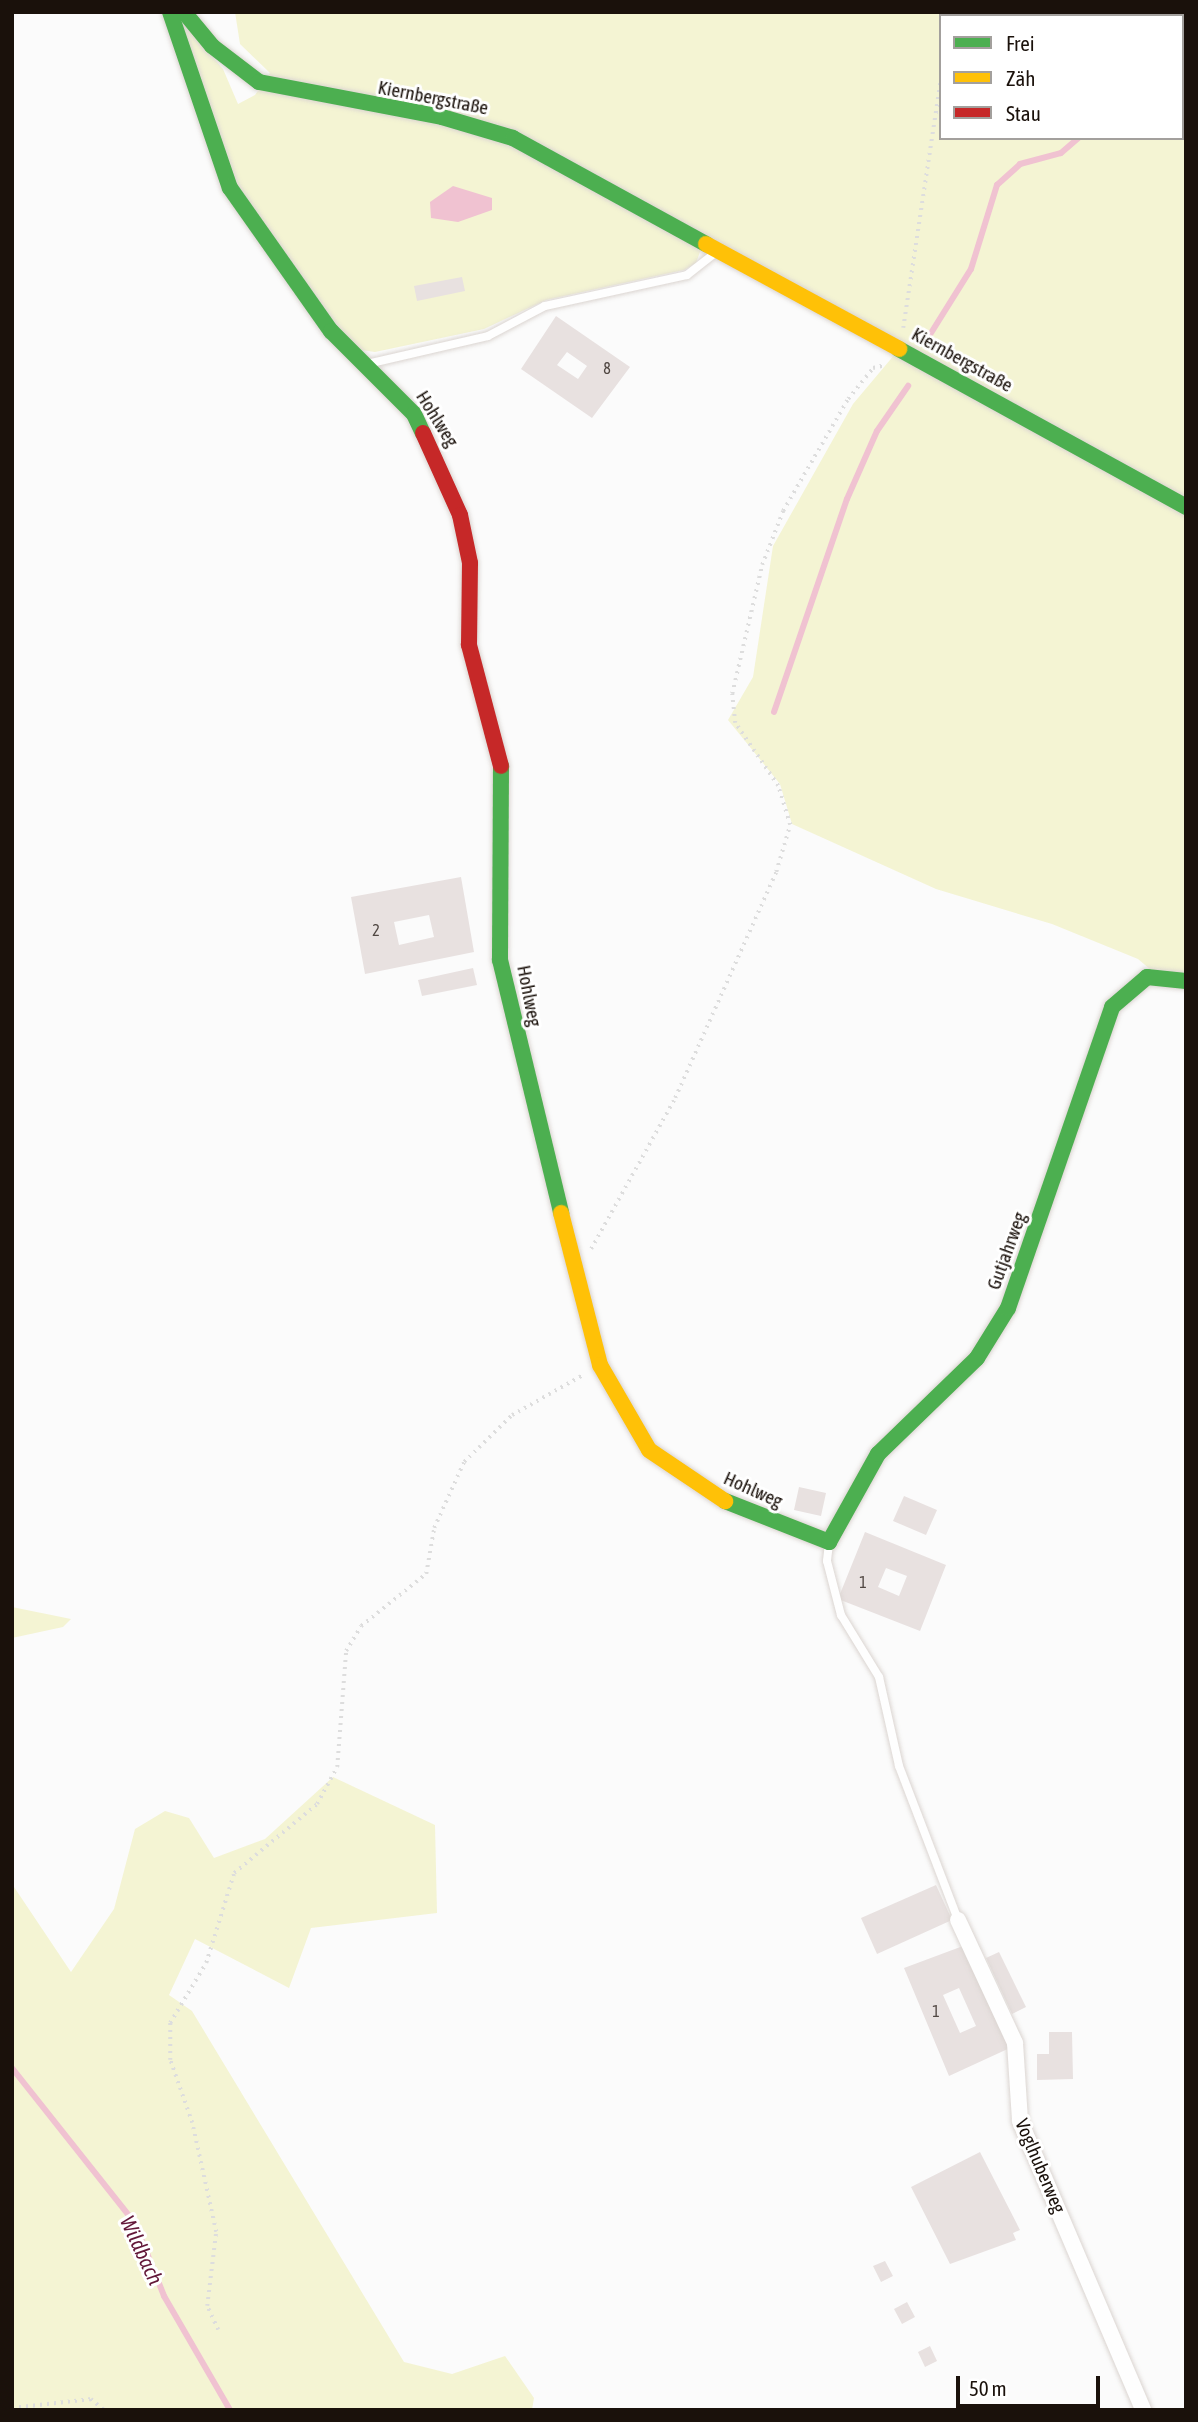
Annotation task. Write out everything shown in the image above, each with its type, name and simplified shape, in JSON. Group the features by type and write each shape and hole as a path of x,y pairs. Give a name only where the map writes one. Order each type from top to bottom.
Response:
{"street":[{"name":"Hohlweg","path":"170,12 230,188 287,275 425,432 467,537 469,645 505,780 503,983 600,1365 629,1423 674,1472 731,1505 829,1542"},
{"name":"Kiernbergstraße","path":"184,12 212,47 259,82 442,117 513,138 719,248 1186,508"},
{"name":"Gutjahrweg","path":"829,1542 878,1454 977,1357 1008,1308 1112,1007 1147,977 1186,981"},
{"name":"Voglhuberweg","path":"958,1920 1015,2043 1020,2121 1143,2410"}],"lane":[{"path":"364,365 392,353 488,335 545,306 687,275 719,248"},
{"path":"829,1542 827,1560 841,1615 879,1677 899,1766 958,1920"}],"path":[{"path":"588,1257 718,1007 790,825 778,786 735,723 732,694 762,565 783,511 848,399 873,368 896,363 901,351 902,303 939,90"},
{"path":"218,2330 207,2306 216,2232 192,2123 170,2060 170,2023 206,1963 234,1873 317,1804 337,1767 346,1651 361,1626 426,1574 434,1528 464,1462 512,1415 600,1365"},
{"path":"12,2408 91,2399 104,2410"}],"green space":[{"path":"235,12 1186,12 1186,975 1151,970 1138,959 1052,924 936,889 792,824 780,784 728,720 753,677 773,546 853,404 895,354 701,249 696,263 684,270 546,300 484,329 375,352 354,349 234,182 179,18 223,69 238,104 255,95 270,73 240,44"},
{"path":"12,1607 71,1619 63,1627 12,1638"},
{"path":"333,1777 435,1825 437,1913 311,1928 289,1988 195,1939 169,1995 192,2011 404,2362 452,2374 505,2356 534,2398 532,2410 12,2410 12,1884 71,1972 114,1909 135,1829 165,1811 189,1818 214,1858 265,1839"}],"shaded area":[{"path":"453,186 492,198 492,210 458,222 431,218 430,202"}],"building":[{"path":"462,277 465,291 417,301 414,286"},
{"path":"556,316 630,367 592,418 521,369","holes":["567,352 587,366 578,379 557,365"]},
{"path":"461,877 474,952 365,974 351,897","holes":["429,915 434,937 399,945 394,922"]},
{"path":"473,968 477,985 422,996 418,980"},
{"path":"799,1487 826,1493 821,1516 794,1510"},
{"path":"904,1496 937,1510 926,1535 893,1521"},
{"path":"865,1532 946,1565 920,1631 838,1599","holes":["886,1568 907,1576 899,1596 878,1587"]},
{"path":"936,1885 952,1920 877,1954 861,1918"},
{"path":"963,1946 1012,2047 949,2076 904,1968","holes":["959,1988 976,2026 960,2033 943,1995"]},
{"path":"999,1952 1026,2007 1012,2014 986,1958"},
{"path":"1049,2032 1072,2032 1073,2079 1037,2080 1037,2054 1049,2054"},
{"path":"980,2152 1020,2230 1013,2233 1016,2240 950,2264 911,2187"},
{"path":"885,2261 893,2276 881,2282 873,2266"},
{"path":"907,2302 915,2317 902,2324 894,2309"},
{"path":"930,2346 937,2361 925,2367 918,2352"}],"waterway":[{"path":"931,333 971,269 997,185 1020,164 1061,153 1076,140"},
{"path":"774,712 847,499 877,431 908,386"},
{"name":"Wildbach","path":"12,2068 135,2223 164,2296 230,2410"}],"traffic: fast":[{"path":"170,12 230,188 331,331 414,414 423,433"},
{"path":"184,12 212,46 259,82 442,117 513,138 706,244"},
{"path":"899,349 1186,507"},
{"path":"501,766 500,960 561,1213"},
{"path":"725,1501 829,1542 878,1454 977,1358 1008,1308 1112,1007 1147,977 1186,981"}],"traffic: slow":[{"path":"706,244 899,349"},
{"path":"561,1213 600,1365 649,1450 725,1501"}],"traffic: jam":[{"path":"423,433 460,515 470,563 469,645 501,766"}]}
